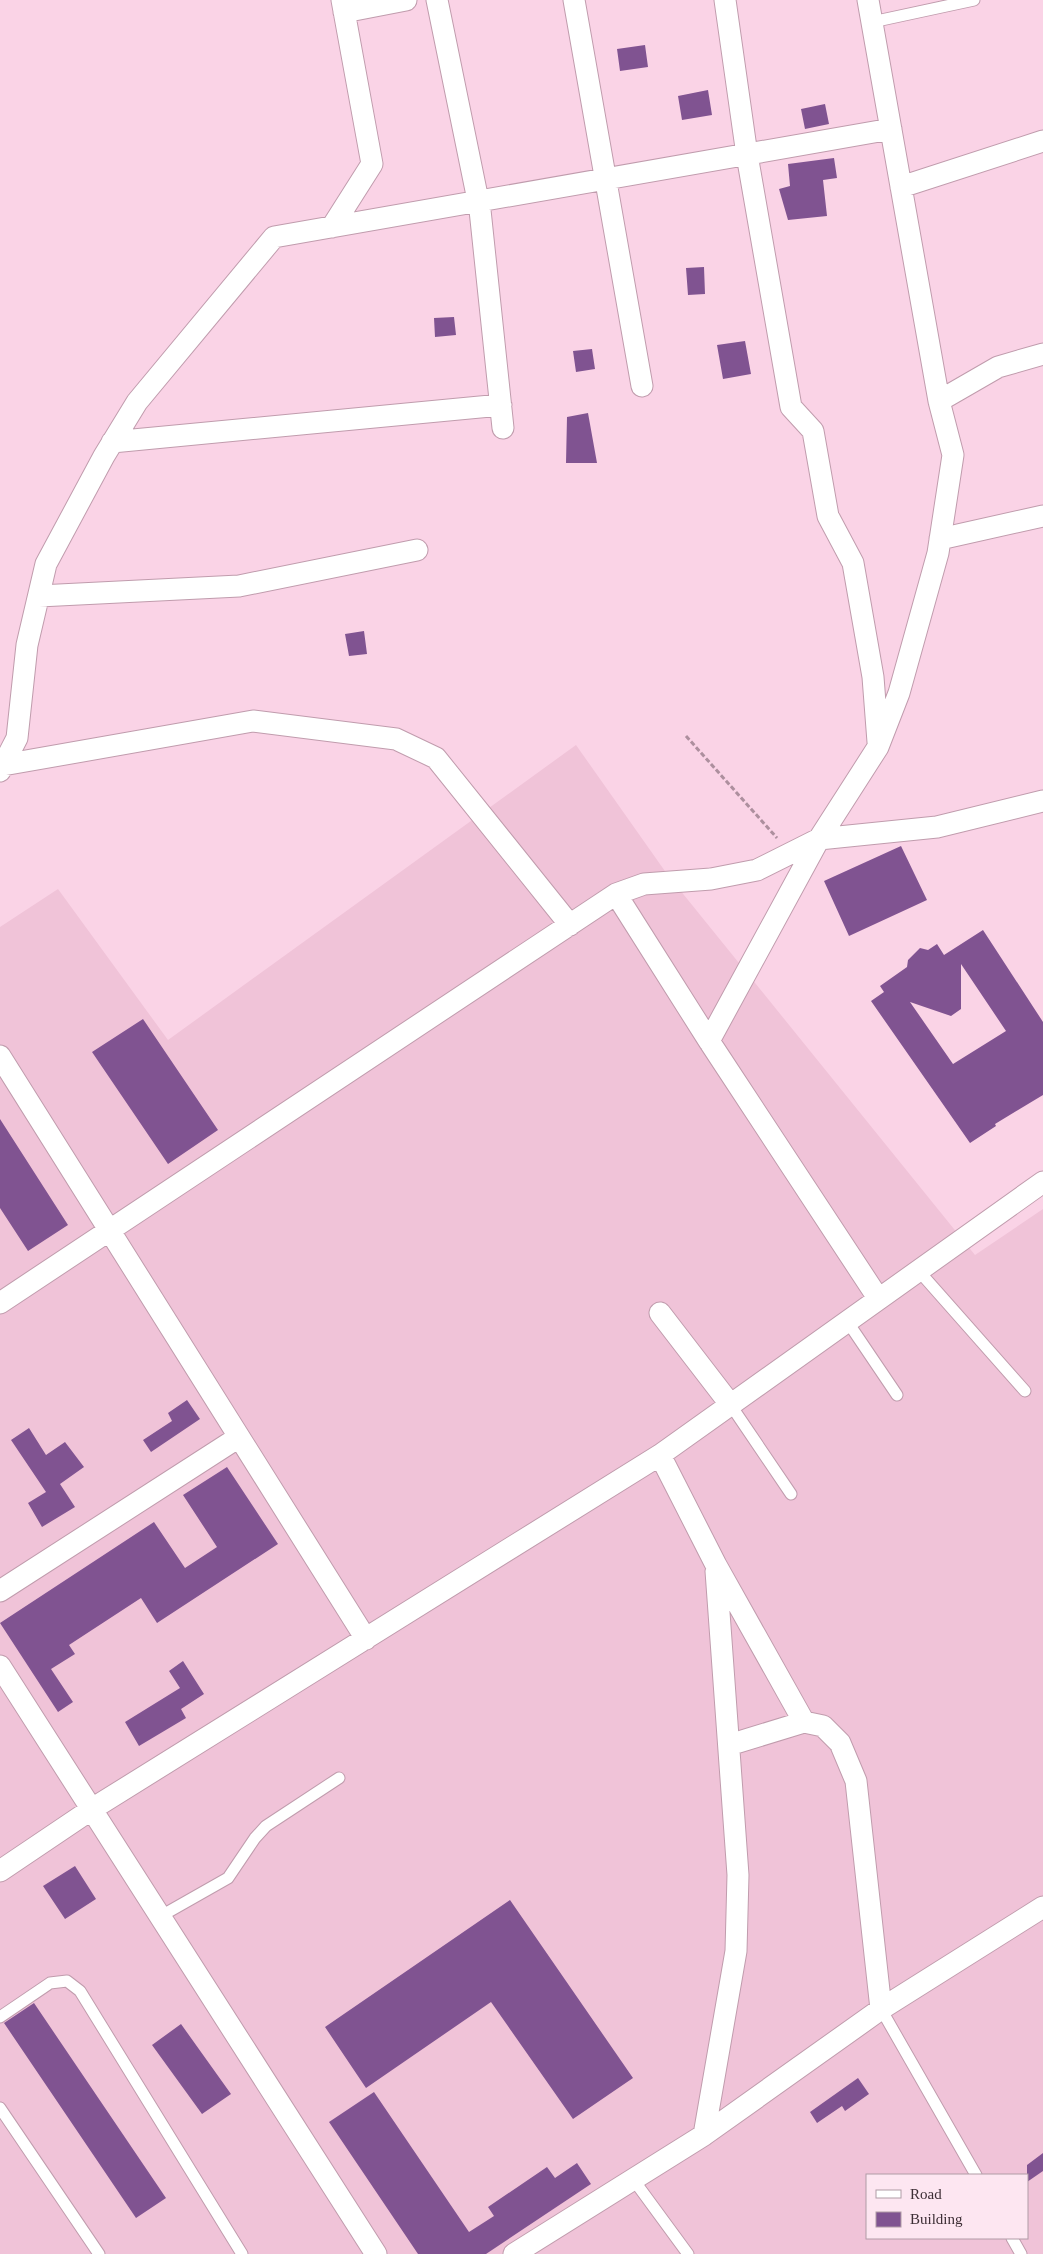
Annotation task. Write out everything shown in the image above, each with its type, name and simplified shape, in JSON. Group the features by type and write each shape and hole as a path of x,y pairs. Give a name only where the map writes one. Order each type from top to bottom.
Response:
{"street":[{"path":"332,227 372,164 343,6 406,0"},
{"path":"437,0 478,201 503,428"},
{"path":"574,0 642,386"},
{"path":"725,0 747,155 791,407 814,431 828,516 853,563 873,677 878,747"},
{"path":"709,1041 819,840 878,747 899,693 938,553 952,455 939,401 868,0"},
{"path":"2,768 18,738 27,644 46,564 112,442 137,402 274,237 891,129"},
{"path":"901,187 1043,141"},
{"path":"939,401 998,366 1043,354"},
{"path":"112,442 501,405"},
{"path":"940,539 1043,516"},
{"path":"39,596 240,586 417,550"},
{"path":"2,768 253,721 396,739 436,758 570,925"},
{"path":"0,1303 616,894 644,884 711,879 757,870 819,840 936,827 1043,801"},
{"path":"616,894 709,1041 878,1298"},
{"path":"0,1056 366,1639"},
{"path":"0,1871 92,1809 660,1455 1043,1182"},
{"path":"660,1313 730,1404"},
{"path":"0,1591 239,1437"},
{"path":"660,1455 716,1565 804,1722"},
{"path":"704,2135 736,1951 738,1875 716,1565"},
{"path":"0,1666 376,2254"},
{"path":"729,1745 804,1722 823,1726 840,1744 856,1781 881,2009"},
{"path":"514,2254 704,2135 881,2009 1043,1906"}],"lane":[{"path":"872,22 974,0"},
{"path":"918,1270 1025,1391"},
{"path":"847,1321 897,1395"},
{"path":"730,1404 791,1494"},
{"path":"161,1916 228,1878 255,1838 266,1826 339,1778"},
{"path":"0,2016 50,1984 67,1981 80,1991 242,2254"},
{"path":"881,2009 975,2174"},
{"path":"0,2108 99,2254"},
{"path":"633,2179 688,2254"},
{"path":"1013,2239 1021,2254"}],"path":[{"path":"686,736 778,840"}],"shaded area":[{"path":"576,745 667,874 975,1255 1043,1209 1043,2254 0,2254 0,927 58,889 168,1040"}],"building":[{"path":"645,45 648,67 620,71 617,49"},
{"path":"708,90 712,115 682,120 678,96"},
{"path":"825,104 829,124 805,129 801,109"},
{"path":"834,158 837,178 823,180 827,216 788,220 779,189 790,186 788,164"},
{"path":"704,267 705,294 688,295 686,268"},
{"path":"454,317 456,335 435,337 434,318"},
{"path":"745,341 751,374 723,379 717,345"},
{"path":"592,349 595,369 576,372 573,351"},
{"path":"588,413 597,463 566,463 567,417"},
{"path":"364,631 367,654 349,656 345,634"},
{"path":"901,846 927,900 849,936 824,881"},
{"path":"983,930 1043,1022 1043,1095 995,1124 996,1126 970,1143 871,1001 884,992 880,986 907,967 908,960 920,948 928,950 937,944 944,955","holes":["961,964 1006,1031 953,1064 910,1002 951,1016 961,1009"]},
{"path":"143,1019 218,1130 168,1164 92,1052"},
{"path":"0,1119 68,1225 28,1251 0,1208"},
{"path":"187,1400 200,1419 151,1452 143,1440 172,1421 168,1413"},
{"path":"29,1428 46,1455 65,1442 84,1467 60,1484 75,1507 42,1527 28,1503 46,1492 11,1440"},
{"path":"227,1467 278,1544 157,1623 141,1598 69,1645 75,1654 51,1669 73,1702 58,1712 0,1623 154,1522 185,1568 217,1547 183,1495"},
{"path":"183,1661 204,1694 181,1709 186,1718 139,1746 125,1722 180,1688 169,1671"},
{"path":"75,1866 96,1899 65,1919 43,1886"},
{"path":"510,1900 633,2078 573,2119 491,2002 366,2088 325,2027"},
{"path":"34,2003 166,2198 136,2218 4,2023"},
{"path":"181,2024 231,2094 202,2114 152,2045"},
{"path":"858,2078 869,2094 845,2111 842,2106 817,2123 810,2112"},
{"path":"374,2092 469,2232 494,2216 488,2207 547,2167 555,2178 577,2163 591,2184 486,2254 418,2254 329,2122"},
{"path":"1043,2153 1043,2171 1028,2181 1027,2165"}]}
